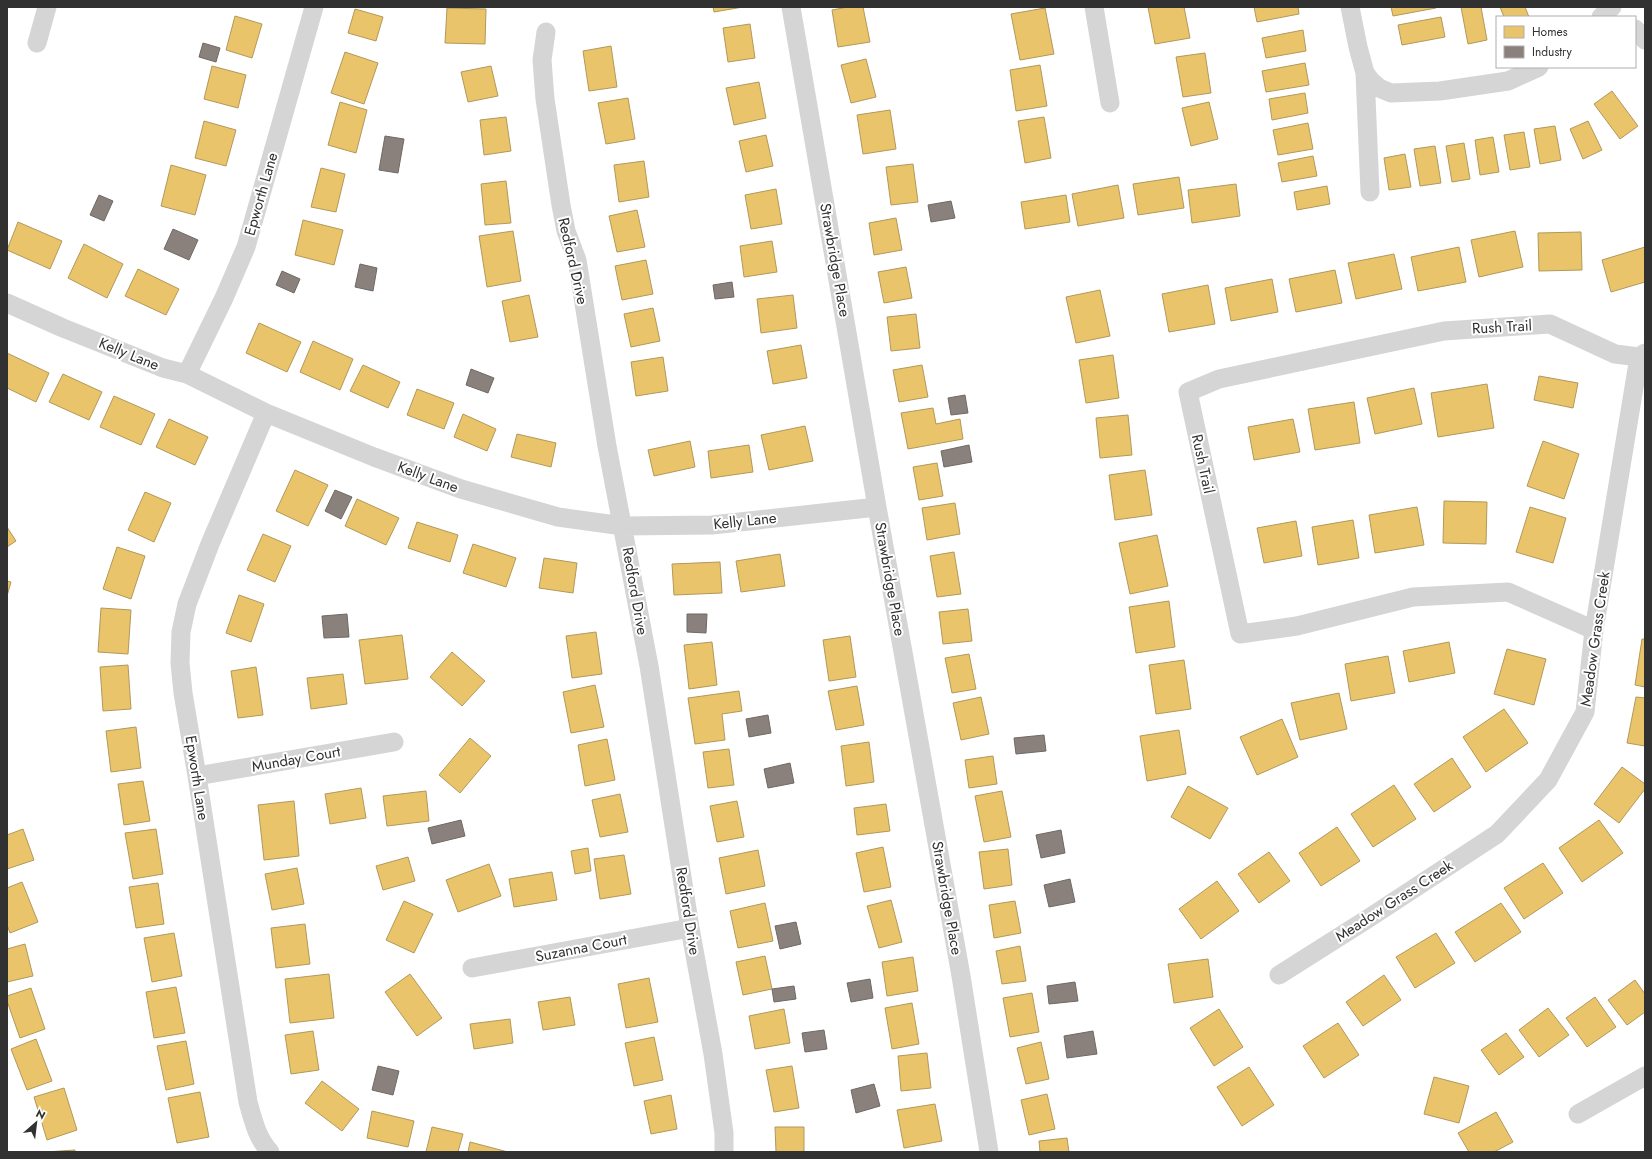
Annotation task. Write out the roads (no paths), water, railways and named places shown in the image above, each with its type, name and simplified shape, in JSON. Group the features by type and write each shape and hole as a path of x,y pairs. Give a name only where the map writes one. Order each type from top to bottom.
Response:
{"street":[{"path":"37,43 47,7"},
{"name":"Epworth Lane","path":"187,374 224,298 246,247 314,7"},
{"name":"Strawbridge Place","path":"791,7 877,507 961,976 989,1152"},
{"path":"1094,7 1110,103"},
{"path":"1350,7 1358,47 1366,73 1371,81 1379,88 1394,93 1440,91 1508,81 1537,68"},
{"path":"1602,16 1612,7"},
{"path":"1615,7 1623,16"},
{"path":"1636,30 1645,40"},
{"name":"Redford Drive","path":"546,32 542,60 543,84 560,201 566,231 577,260 608,446 649,666 690,928 713,1054 724,1133 724,1152"},
{"path":"1366,73 1370,192"},
{"name":"Kelly Lane","path":"7,303 63,328 163,368 187,374 266,413 374,458 461,489 558,517 623,526 712,525 877,507"},
{"name":"Rush Trail","path":"1594,630 1508,592 1414,597 1297,626 1240,634 1188,392 1219,379 1444,330 1550,324 1615,354 1642,355"},
{"name":"Meadow Grass Creek","path":"1279,975 1497,834 1548,780 1585,712 1594,630 1642,355"},
{"name":"Epworth Lane","path":"266,413 196,577 187,604 181,632 180,662 183,693 248,1102 254,1127 264,1146 270,1152"},
{"name":"Munday Court","path":"197,776 394,742"},
{"name":"Suzanna Court","path":"472,968 690,928"},
{"path":"1578,1114 1645,1076"}]}
